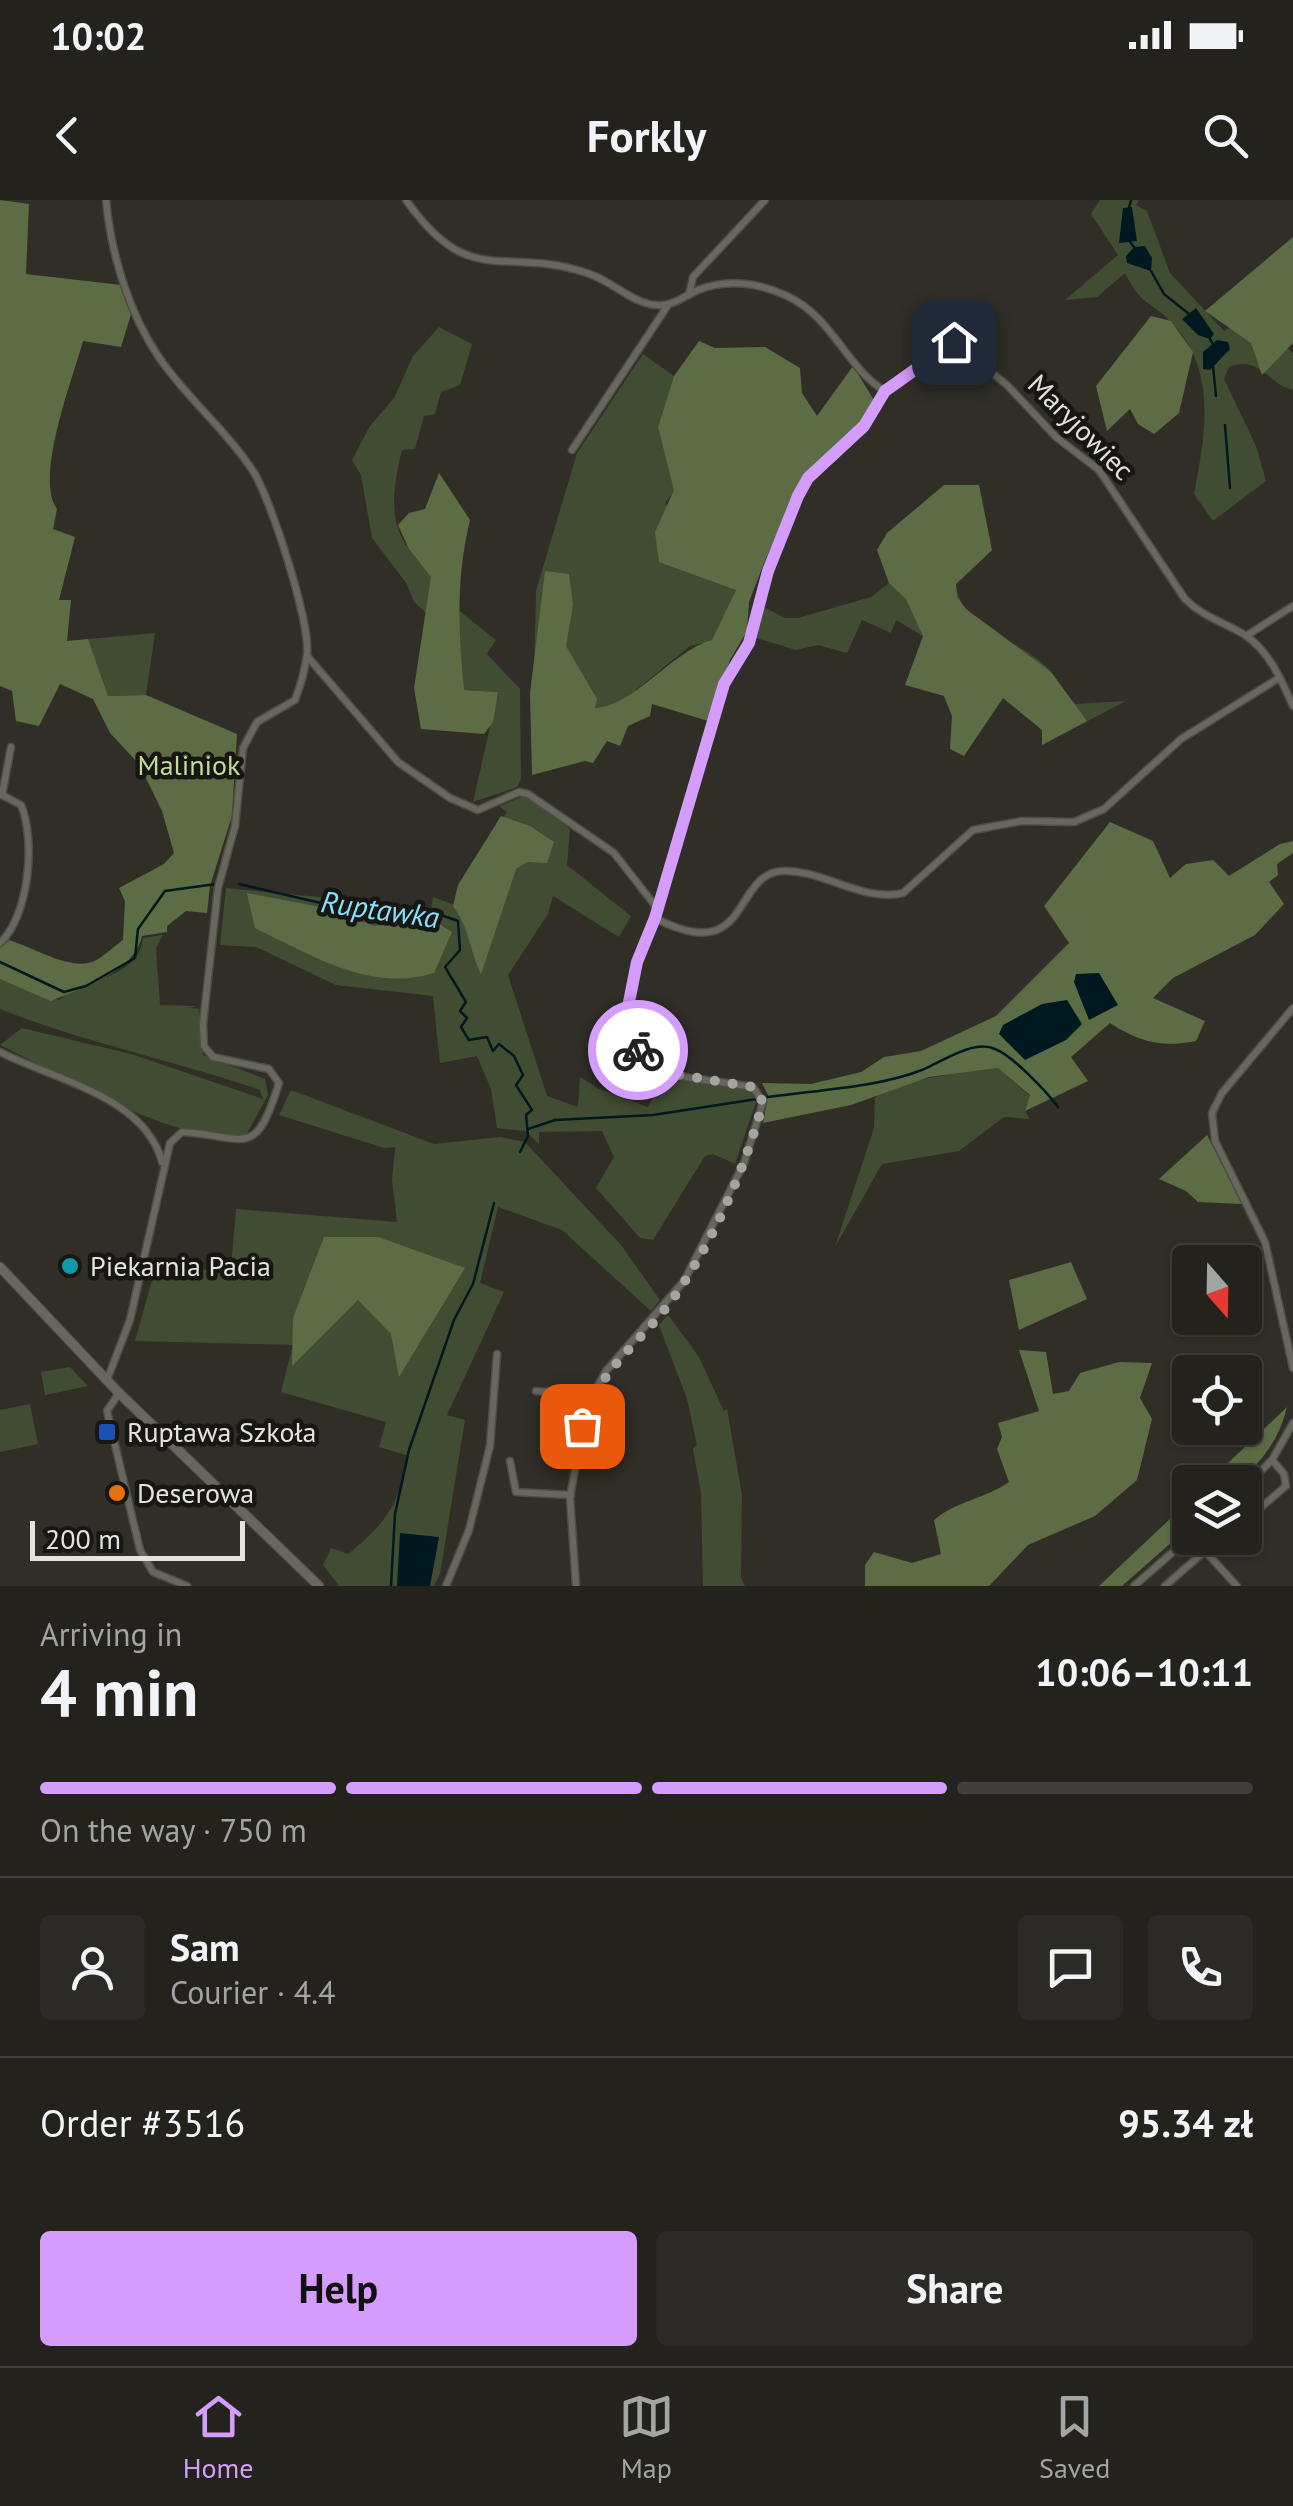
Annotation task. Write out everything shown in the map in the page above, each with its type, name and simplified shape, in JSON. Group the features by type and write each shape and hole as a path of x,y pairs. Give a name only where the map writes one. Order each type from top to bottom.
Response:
{"main road":[{"path":"0,1267 106,1380 319,1586"}],"street":[{"path":"106,200 121,271 147,337 181,386 246,461 262,488 292,576 307,656 295,700 257,722 243,748 236,826 218,888 203,1024 204,1046 213,1057 270,1069 279,1083 269,1115 258,1132 240,1140 191,1132 176,1134 163,1167"},
{"path":"406,200 432,234 454,251 476,258 582,271 643,302 668,305"},
{"path":"688,295 693,276 765,200"},
{"path":"572,450 668,305 710,286 741,284 789,296 823,321 885,391 864,426 808,478 798,496 768,571 749,643 724,684 656,914 637,962 625,1014 632,1041 664,1070 746,1084 756,1090 763,1102 744,1163 679,1290 606,1372 590,1401 570,1495 576,1586"},
{"name":"Maryjowiec","path":"885,391 948,344 957,344 1007,385 1056,437 1099,470 1194,608 1246,636 1279,678 1293,706"},
{"path":"1246,636 1293,606"},
{"path":"307,656 407,768 471,809 491,807 519,792 528,794 614,853 656,914 689,935 713,931 736,912 765,878 781,871 882,894 903,894 974,830 1022,821 1074,822 1104,809 1182,739 1279,678"},
{"path":"0,943 21,905 27,830 21,805 1,794 11,747"},
{"path":"1293,1008 1222,1093 1212,1113 1220,1154 1265,1242 1293,1368"},
{"path":"0,1052 136,1116 153,1138 163,1167 163,1184 130,1320 106,1380"},
{"path":"446,1586 469,1530 490,1446 496,1354"},
{"path":"536,1391 571,1394 590,1401"},
{"path":"119,1392 110,1404 108,1419 140,1550 153,1572 187,1586"},
{"path":"1262,1470 1293,1423"},
{"path":"510,1460 516,1492 570,1495"},
{"path":"1272,1460 1288,1480"},
{"path":"1262,1508 1275,1498 1293,1472"},
{"path":"1134,1586 1172,1553"},
{"path":"1164,1586 1200,1555"},
{"path":"1209,1555 1238,1586"}],"green space":[{"name":"Maliniok","path":"0,200 29,204 26,274 121,285 131,314 121,347 83,341 52,452 51,494 57,509 53,529 75,537 59,600 71,600 67,641 88,639 108,696 146,695 237,734 232,816 210,886 207,913 186,911 167,926 167,932 142,936 129,960 118,969 51,1001 0,979 0,948 9,940 79,964 97,959 123,940 125,901 119,888 164,864 174,853 162,811 139,764 110,733 93,699 60,684 39,726 16,721 12,691 0,686"},
{"path":"1100,200 1139,200 1136,205 1147,211 1170,273 1224,331 1229,328 1271,341 1293,353 1293,390 1256,367 1229,367 1224,379 1256,446 1266,481 1213,521 1194,494 1204,404 1202,383 1187,342 1164,315 1137,293 1125,273 1097,297 1065,300 1118,255 1091,214"},
{"path":"1293,237 1293,343 1262,375 1251,343 1205,311"},
{"path":"1151,316 1171,321 1193,352 1179,413 1154,434 1138,424 1130,409 1107,431 1096,386"},
{"path":"439,327 472,344 460,385 441,392 435,414 424,416 415,449 402,450 395,511 405,543 416,556 455,577 457,609 496,640 487,654 520,689 521,779 517,787 473,802 498,692 464,690 428,615 414,602 407,584 372,538 361,475 352,460 370,426 394,398 413,356"},
{"path":"699,341 715,348 765,347 800,368 802,393 817,416 853,366 874,400 860,426 800,482 764,563 749,602 747,631 730,660 708,721 652,704 650,716 628,726 620,746 607,741 593,763 585,761 532,775 530,693 545,571 569,574 573,605 566,646 597,699 595,708 624,698 682,655 712,640 736,590 659,562 655,532 674,490 658,427 674,376"},
{"path":"643,354 674,376 658,427 675,490 665,503 736,590 712,641 690,646 615,707 594,708 532,755 536,591 577,453"},
{"path":"439,473 470,520 460,583 460,646 464,690 498,692 493,722 484,734 421,729 414,688 431,577 409,549 398,525 409,513 425,509"},
{"path":"944,485 979,485 992,550 956,584 957,597 966,609 1051,672 1087,721 1042,745 1042,730 1003,698 964,756 950,749 952,716 944,696 905,685 923,636 906,599 889,583 877,550 887,533"},
{"path":"992,550 956,584 969,612 1041,662 1076,704 1126,701 1042,745 1042,730 976,668 896,620 891,633 862,620 847,653 818,645 796,650 756,638 760,605 785,618 798,618 871,597 889,583"},
{"path":"155,633 146,695 108,696 88,639"},
{"path":"527,795 570,829 567,865 631,916 619,937 553,896 548,914 508,975 547,1096 578,1107 580,1077 599,1089 648,1107 665,1074 688,1080 727,1082 750,1089 758,1096 735,1164 713,1154 705,1156 653,1240 640,1238 596,1188 614,1157 602,1131 539,1132 539,1144 525,1131 497,1128 491,1089 477,1056 440,1063 433,996 336,985 256,947 220,945 226,888 371,902 383,910 430,918 433,897 454,905 458,885 507,812 499,806"},
{"path":"501,816 530,826 554,842 547,863 527,862 516,869 481,974 453,906 458,885"},
{"path":"1110,822 1153,841 1170,878 1186,864 1213,860 1229,876 1280,844 1293,841 1293,853 1277,864 1278,875 1269,882 1284,904 1255,935 1173,978 1153,998 1205,1021 1196,1041 1151,1042 1110,1023 1071,1057 1088,1081 1025,1111 1030,1095 998,1068 929,1077 851,1105 763,1123 768,1095 762,1083 811,1084 861,1072 884,1057 921,1051 996,1016 1069,943 1044,906"},
{"path":"247,893 325,908 374,926 428,917 452,932 434,973 411,978 364,975 255,928"},
{"path":"163,935 156,948 160,1005 197,1006 190,1008 199,1009 203,1055 265,1079 268,1095 246,1135 218,1136 154,1120 0,1045 22,1028 131,1054 263,1099 260,1090 0,1009 0,979 59,1000 121,970 139,952 143,938"},
{"path":"998,1068 1030,1096 1025,1111 1030,1119 1004,1117 959,1151 882,1164 835,1247 874,1128 875,1098 915,1081"},
{"path":"291,1090 434,1144 500,1137 525,1142 621,1245 660,1300 651,1311 562,1230 498,1207 480,1283 504,1292 447,1415 465,1420 440,1574 434,1586 339,1586 323,1565 331,1548 348,1554 382,1522 400,1488 409,1456 379,1447 386,1422 281,1392 293,1345 135,1341 154,1273 231,1268 236,1209 397,1222 392,1180 395,1147 384,1148 279,1115"},
{"path":"1207,1135 1242,1204 1198,1202 1186,1191 1159,1179"},
{"path":"324,1237 378,1237 465,1268 399,1377 391,1334 358,1300 292,1366 293,1318"},
{"path":"1071,1262 1087,1299 1019,1330 1009,1280"},
{"path":"668,1315 699,1357 724,1411 727,1409 742,1495 741,1577 745,1586 703,1586 701,1493 693,1449 697,1445 687,1399 659,1325"},
{"path":"1019,1350 1046,1352 1053,1394 1069,1391 1080,1373 1119,1362 1152,1363 1140,1398 1152,1419 1137,1480 1095,1516 1028,1545 989,1586 865,1586 865,1565 874,1552 912,1563 941,1554 934,1520 1009,1482 997,1449 1002,1437 998,1423 1039,1411"},
{"path":"70,1367 88,1386 45,1395 41,1372"},
{"path":"30,1404 38,1444 0,1452 0,1410"},
{"path":"1287,1407 1275,1439 1255,1465 1226,1465 1247,1445 1262,1445 1262,1431"},
{"path":"1172,1517 1172,1542 1122,1586 1099,1586"}],"water":[{"path":"1132,207 1137,241 1119,243 1123,208"},
{"path":"1145,246 1152,258 1151,271 1127,263 1126,256 1134,247"},
{"path":"1196,308 1214,334 1210,339 1198,335 1182,319"},
{"path":"1217,340 1228,342 1230,349 1210,370 1203,369 1203,352"},
{"path":"1099,973 1118,1005 1089,1020 1074,982 1076,974"},
{"path":"1067,1000 1082,1024 1066,1040 1025,1060 999,1034 1003,1025 1042,1004"},
{"path":"400,1533 439,1537 430,1586 397,1586"}],"waterway":[{"path":"1129,208 1131,200"},
{"path":"1130,242 1134,247"},
{"path":"1151,271 1164,294 1189,314"},
{"path":"1210,339 1213,344"},
{"path":"1213,366 1216,396"},
{"path":"1225,425 1230,488"},
{"name":"Ruptawka","path":"0,962 64,992 86,986 135,958 138,929 165,891 216,884"},
{"name":"Ruptawka","path":"239,884 377,916 385,911 441,915 458,921 460,950 445,967 466,1002 460,1011 467,1018 461,1027 469,1040 487,1037 493,1051 499,1044 514,1056 523,1075 516,1085 532,1110 526,1115 528,1136 520,1152"},
{"path":"768,1097 885,1081 922,1070 968,1049 987,1047 1020,1066 1058,1107"},
{"path":"528,1129 555,1120 653,1115 757,1099"},
{"name":"Ruptawka","path":"391,1586 395,1514 409,1450 454,1320 473,1284 494,1203"}],"way so far":[{"path":"582,1426 594,1390 606,1372 679,1290 744,1163 763,1102 760,1094 746,1084 674,1074 656,1066 638,1050"}],"place":[{"name":"Piekarnia Pacia","path":"70,1266"},
{"name":"Ruptawa Szkoła","path":"107,1432"},
{"name":"Deserowa","path":"117,1493"}],"route":[{"path":"638,1050 625,1022 637,962 655,918 724,684 749,643 762,589 798,496 821,464 864,426 885,391 954,342"}]}
